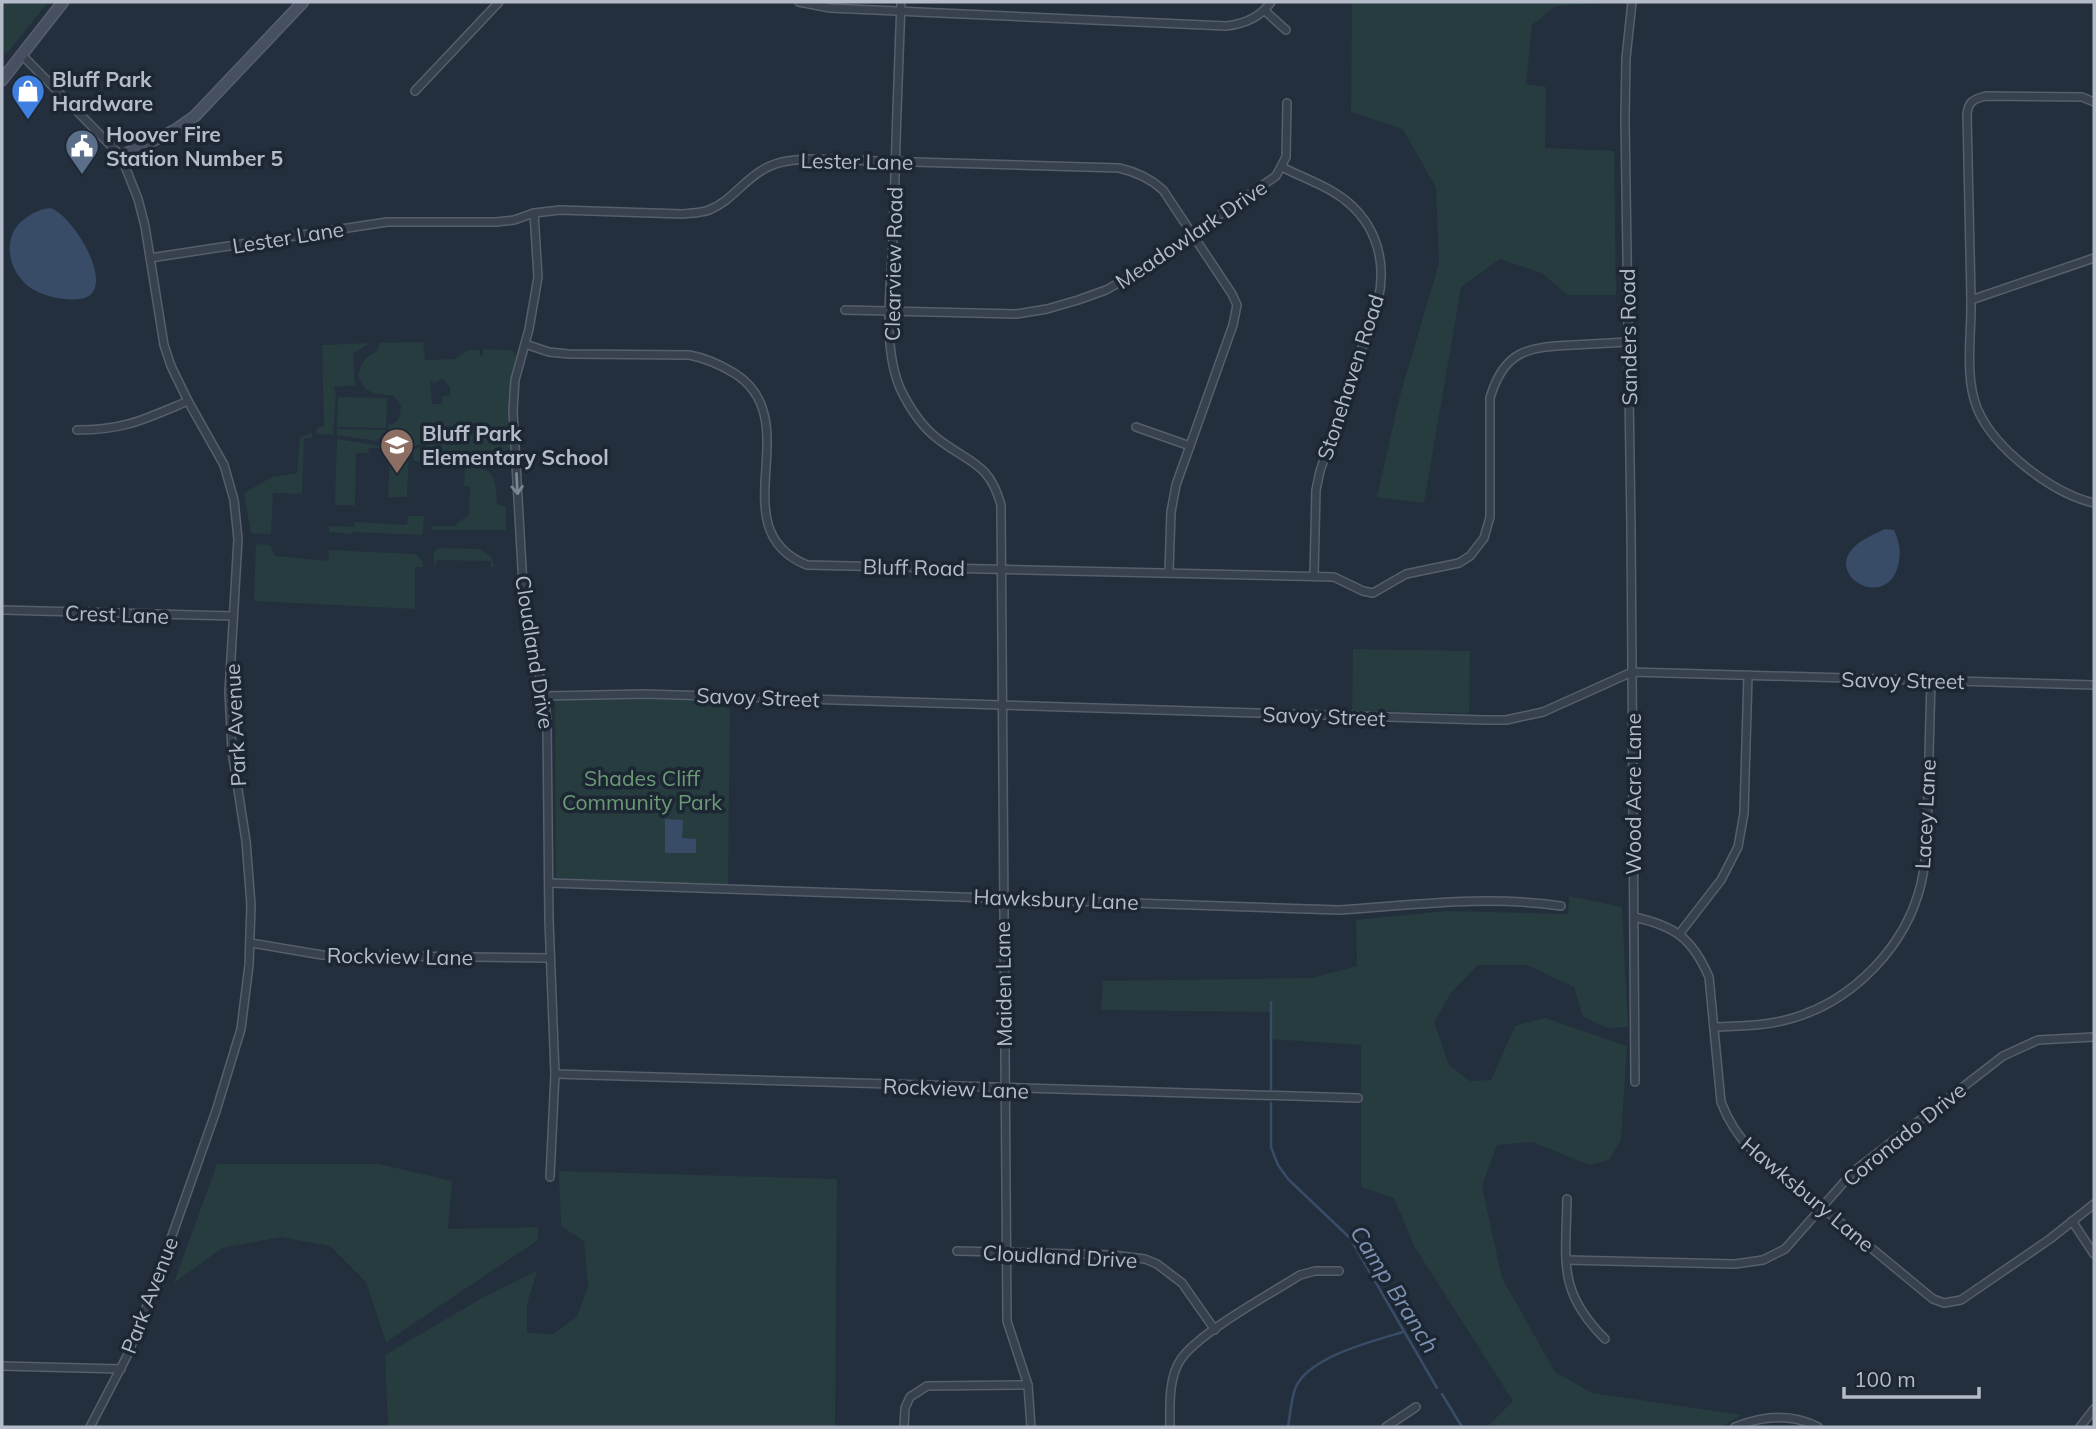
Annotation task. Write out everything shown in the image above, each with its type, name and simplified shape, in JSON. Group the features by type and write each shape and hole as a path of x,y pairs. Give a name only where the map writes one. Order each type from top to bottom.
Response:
{"street":[{"path":"2,80 63,2"},
{"path":"121,156 175,130 195,116 303,2"},
{"path":"415,91 499,2"},
{"path":"799,2 830,8 900,12 1226,26 1241,24 1264,10 1271,2"},
{"name":"Clearview Road","path":"901,2 891,311 893,364 899,386 911,409 936,438 984,469 997,492 1001,505 1002,706"},
{"name":"Sanders Road","path":"1632,2 1626,58 1625,118 1632,672"},
{"path":"1264,10 1286,30"},
{"name":"Park Avenue","path":"22,55 121,156 138,199 164,345 188,401 224,465 231,486 238,539 229,692 232,751 249,865 251,943 246,996 238,1041 216,1111 150,1298 121,1368 90,1427"},
{"path":"2094,102 2082,97 1986,96 1974,99 1968,105 1970,374 1977,408 1992,434 2046,482 2094,503"},
{"path":"1282,167 1286,157 1287,103"},
{"name":"Lester Lane","path":"150,258 387,222 496,222 560,210 682,214 701,212 718,205 752,177 775,164 808,159 1119,169 1137,172 1163,190 1232,293 1237,313 1174,499 1169,572"},
{"name":"Meadowlark Drive","path":"845,310 1016,314 1047,309 1106,290 1132,276 1269,183 1282,167"},
{"name":"Stonehaven Road","path":"1282,167 1344,199 1373,232 1381,257 1378,301 1325,452 1315,490 1314,576"},
{"name":"Cloudland Drive","path":"534,213 538,277 515,380 513,411 522,576 528,632 545,696 555,1074 550,1177"},
{"path":"1971,300 2094,258"},
{"name":"Bluff Road","path":"525,344 549,352 569,354 704,357 741,377 758,396 767,421 765,522 777,546 790,558 807,565 1314,576 1334,577 1363,592 1373,593 1406,573 1449,566 1471,556 1484,538 1490,517 1490,398 1495,380 1504,367 1518,354 1540,346 1628,342"},
{"path":"77,429 107,430 131,425 188,401"},
{"path":"1136,427 1190,446"},
{"name":"Crest Lane","path":"2,610 233,616"},
{"name":"Savoy Street","path":"545,696 645,694 1506,720 1559,707 1632,672 2094,685"},
{"name":"Wood Acre Lane","path":"1632,672 1635,1082"},
{"path":"1680,933 1721,880 1738,847 1744,813 1748,675"},
{"name":"Lacey Lane","path":"1714,1027 1766,1024 1813,1011 1847,991 1879,963 1894,945 1913,906 1924,866 1931,680"},
{"name":"Maiden Lane","path":"1002,706 1007,1321 1028,1385 1031,1427"},
{"name":"Hawksbury Lane","path":"550,883 882,895 1002,896 1339,910 1464,900 1529,901 1561,906"},
{"name":"Hawksbury Lane","path":"1634,916 1662,924 1680,933 1701,958 1709,977 1718,1086 1727,1118 1737,1135 1933,1299 1944,1303 1961,1300 2094,1204"},
{"name":"Rockview Lane","path":"251,943 322,955 550,958"},
{"name":"Coronado Drive","path":"1566,1260 1750,1263 1775,1255 1785,1249 1841,1184 1868,1159 2003,1056 2038,1040 2094,1037"},
{"name":"Rockview Lane","path":"555,1074 1358,1098"},
{"path":"1567,1199 1568,1285 1590,1324 1605,1339"},
{"path":"2072,1221 2094,1254"},
{"name":"Cloudland Drive","path":"957,1251 1145,1259 1157,1264 1182,1283 1215,1330"},
{"path":"1170,1427 1174,1375 1181,1360 1215,1330 1300,1275 1315,1271 1339,1271"},
{"path":"2,1366 121,1368"},
{"path":"904,1427 905,1408 910,1397 927,1386 1028,1385"},
{"path":"1386,1427 1416,1407"},
{"path":"2080,1427 2094,1409"},
{"path":"1735,1427 1762,1418 1775,1417 1801,1420 1818,1427"}],"green space":[{"path":"2,2 48,2 7,53 2,50"},
{"path":"1352,2 1617,2 1556,6 1532,25 1526,84 1546,87 1545,148 1614,151 1616,295 1568,295 1542,273 1500,259 1461,287 1424,503 1377,497 1399,399 1439,263 1436,188 1403,129 1351,112"},
{"path":"423,342 425,360 454,359 469,350 479,350 480,356 483,356 483,349 511,350 516,354 509,420 510,448 503,455 493,457 492,453 460,452 460,462 414,461 413,450 453,435 452,431 413,447 379,442 389,429 388,425 399,418 401,406 393,395 376,394 367,390 358,375 364,361 376,352 380,343","holes":["442,379 450,387 450,396 442,396 442,404 432,404 430,380 433,384"]},
{"path":"370,343 353,354 355,385 334,387 336,394 333,435 317,434 316,428 324,426 322,345"},
{"path":"338,397 387,398 386,428 337,427"},
{"path":"337,429 386,430 377,441 337,435"},
{"path":"312,433 312,438 304,438 302,494 273,493 271,534 251,533 244,493 272,477 297,473 300,437"},
{"path":"337,439 393,448 369,448 368,453 356,453 355,505 335,505"},
{"path":"398,450 409,451 407,497 388,497 390,453 397,454"},
{"path":"465,466 483,469 492,475 497,504 506,507 506,530 432,530 432,526 456,526 469,515 470,486 464,486"},
{"path":"408,516 424,516 421,535 329,532 329,526 354,527 355,522 407,525"},
{"path":"256,544 270,545 275,556 329,561 328,550 416,554 423,562 423,567 415,567 415,609 254,601"},
{"path":"437,548 479,549 491,556 494,566 491,568 491,561 437,560 434,567 434,552"},
{"path":"1353,649 1470,651 1469,713 1352,711"},
{"name":"Shades Cliff Community Park","path":"555,700 730,702 728,885 556,878"},
{"path":"1569,896 1622,907 1628,1027 1608,1028 1583,1017 1574,987 1527,965 1478,965 1451,993 1434,1022 1449,1065 1470,1081 1491,1080 1515,1026 1545,1018 1627,1046 1621,1140 1609,1160 1589,1165 1532,1142 1497,1145 1482,1186 1502,1278 1555,1372 1592,1393 1742,1415 1720,1427 1487,1427 1513,1401 1414,1246 1394,1198 1361,1187 1361,1045 1269,1039 1272,1012 1101,1010 1103,981 1312,978 1357,966 1356,920 1447,911 1568,914"},
{"path":"217,1164 379,1164 452,1181 448,1229 538,1227 538,1240 386,1342 366,1282 330,1246 281,1237 222,1248 174,1283"},
{"path":"559,1171 837,1179 835,1427 388,1427 385,1355 484,1297 537,1271 527,1304 527,1333 553,1334 577,1317 588,1286 584,1241 561,1226"}],"water":[{"path":"50,208 60,213 70,224 95,269 96,283 91,294 80,299 53,297 33,290 21,279 12,263 10,245 16,228 32,214"},
{"path":"1885,529 1894,530 1896,535 1899,548 1898,566 1891,579 1882,586 1860,584 1852,578 1847,569 1847,559 1856,545"},
{"path":"665,819 683,820 682,838 696,839 696,853 665,853"}],"waterway":[{"name":"Camp Branch","path":"1271,1002 1271,1090"},
{"name":"Camp Branch","path":"1271,1103 1271,1147 1278,1165 1288,1179 1350,1238 1437,1388"},
{"path":"1288,1427 1295,1389 1313,1368 1342,1352 1403,1332"},
{"name":"Camp Branch","path":"1442,1394 1462,1427"}],"place":[{"name":"Bluff Park Hardware","path":"28,121"},
{"name":"Hoover Fire Station Number 5","path":"82,176"},
{"name":"Bluff Park Elementary School","path":"397,475"}]}
